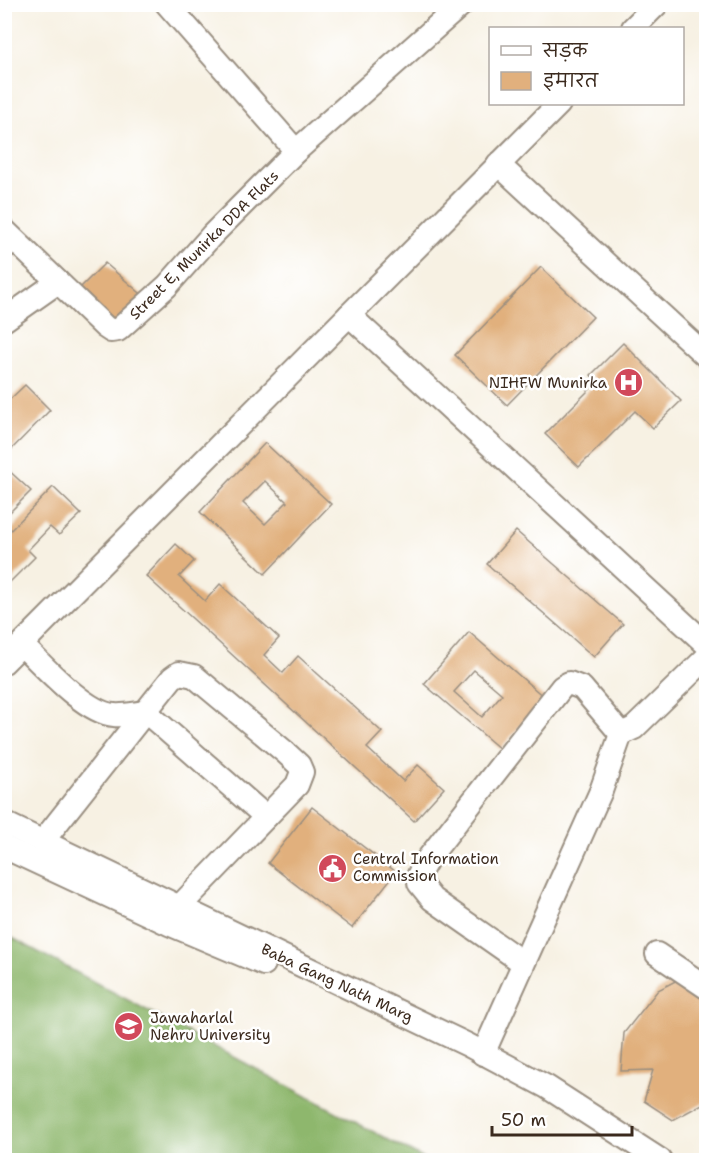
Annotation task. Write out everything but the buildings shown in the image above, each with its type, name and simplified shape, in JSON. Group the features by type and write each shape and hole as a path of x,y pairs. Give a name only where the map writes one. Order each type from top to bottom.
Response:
{"street":[{"path":"167,4 296,151 462,4"},
{"path":"634,27 657,4"},
{"path":"4,662 558,105"},
{"name":"Street E, Munirka DDA Flats","path":"4,230 105,327 111,331 118,330 167,286 212,235 264,186 296,151"},
{"path":"498,165 706,356"},
{"path":"4,320 57,282"},
{"path":"349,315 706,645"},
{"path":"21,645 60,682 101,712 113,716 146,712 266,817"},
{"path":"483,1054 522,962 601,790 621,734 634,729 706,658"},
{"path":"43,842 172,678 186,672 299,765 300,779 174,916"},
{"path":"522,962 432,899 419,883 419,874 427,860 562,687 569,683 582,688 621,734"},
{"name":"Baba Gang Nath Marg","path":"4,823 272,967 494,1074 540,1099 636,1161"},
{"name":"Baba Gang Nath Marg","path":"4,847 174,916 483,1054 547,1087 660,1161"},
{"path":"657,954 706,987"}],"green space":[{"name":"Jawaharlal Nehru University","path":"5,934 426,1160 5,1160"}],"place":[{"name":"NIHFW Munirka","path":"628,383"},
{"name":"Central Information Commission","path":"332,868"},
{"name":"Jawaharlal Nehru University","path":"129,1027"}]}
